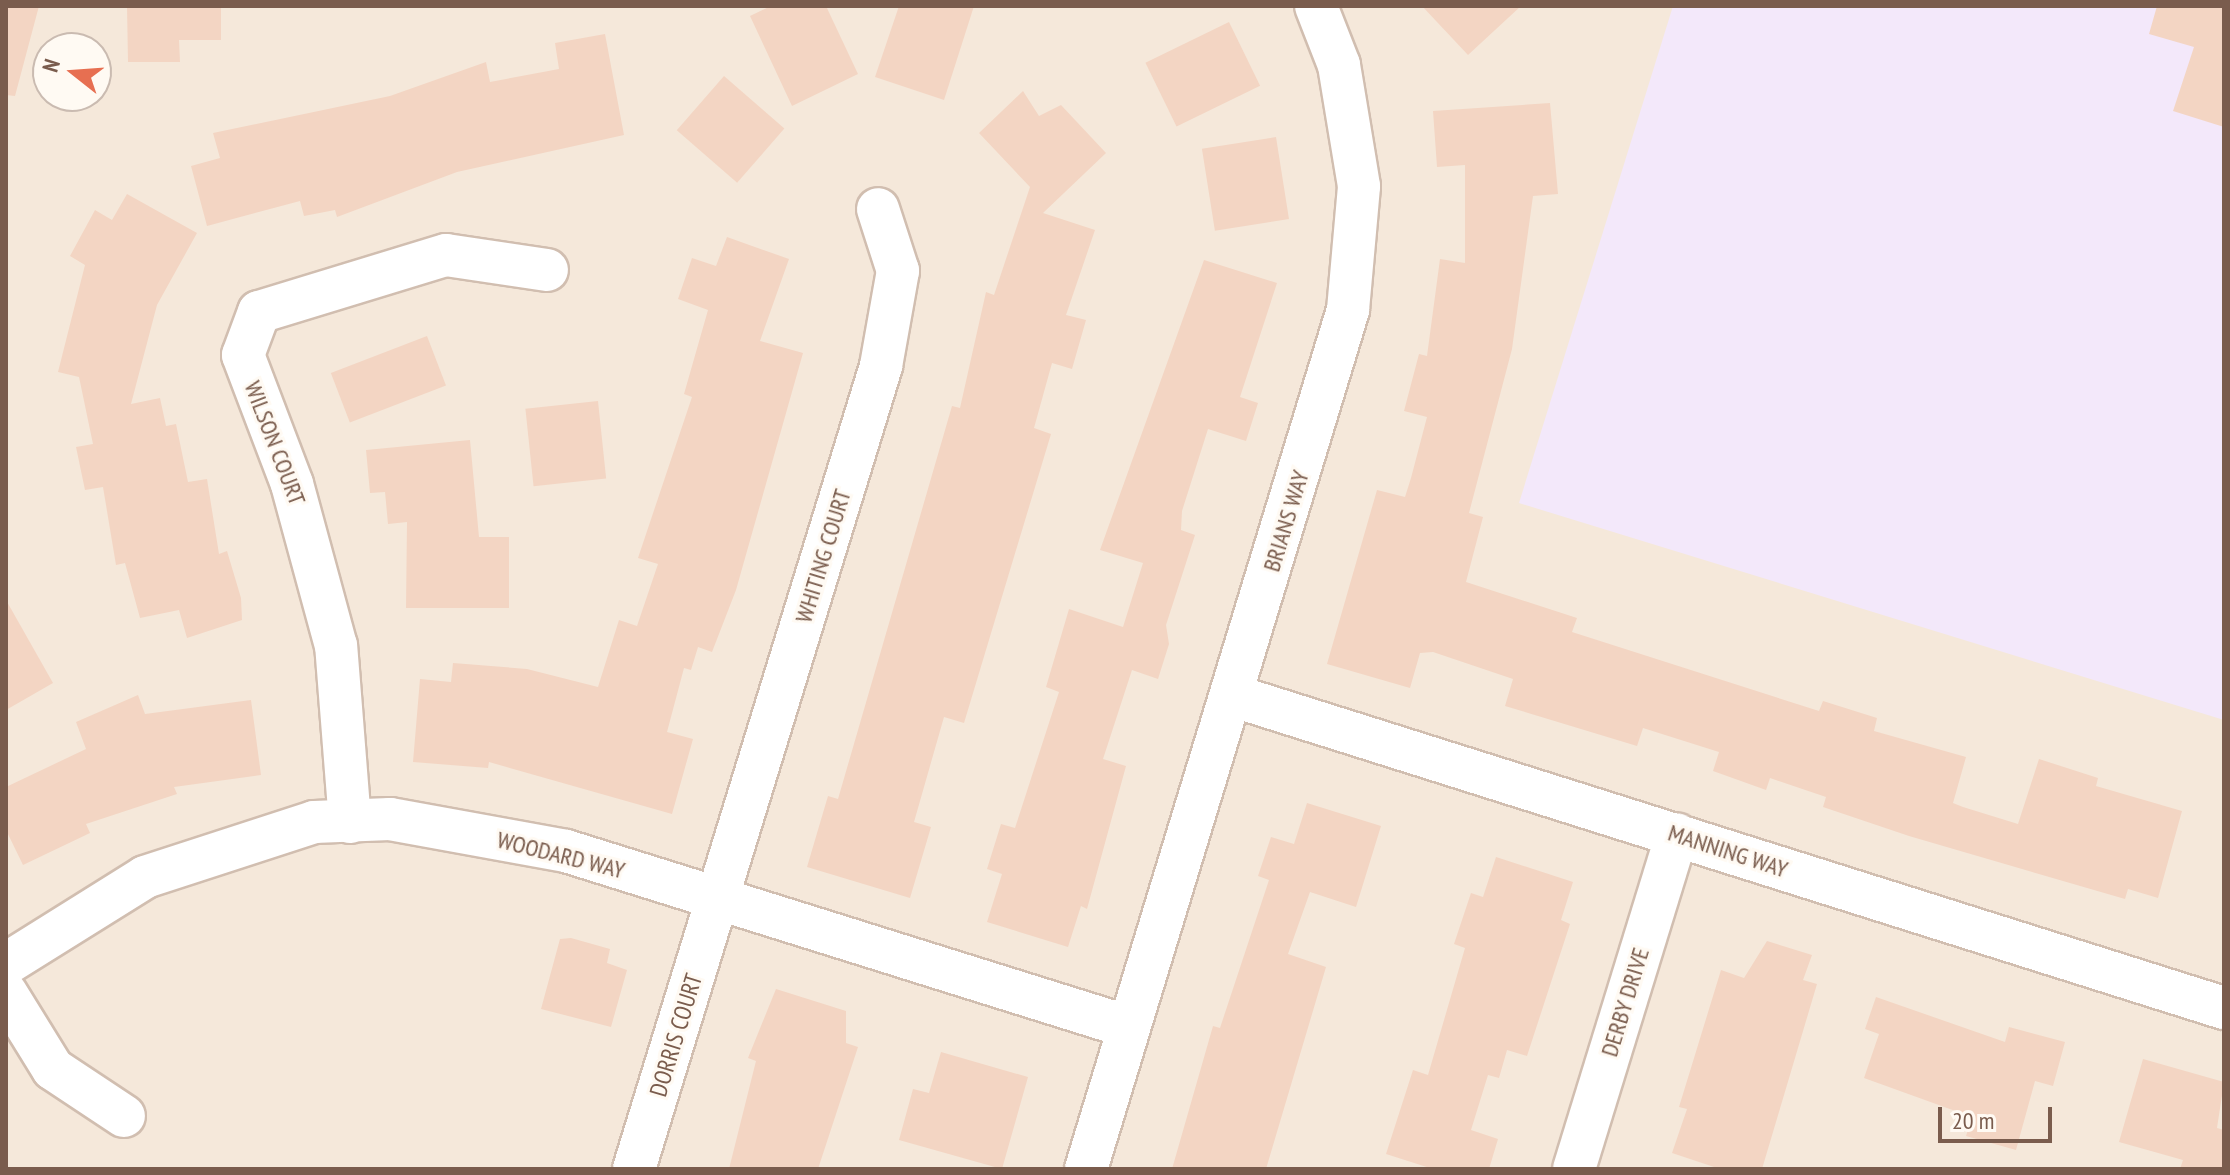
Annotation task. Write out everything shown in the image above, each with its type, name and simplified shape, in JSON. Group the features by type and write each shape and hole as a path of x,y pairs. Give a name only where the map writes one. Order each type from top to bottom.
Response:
{"street":[{"name":"BRIANS WAY","path":"1086,1169 1348,310 1359,236 1352,134 1339,65 1316,6"},
{"name":"WHITING COURT","path":"718,900 881,366 898,271 878,209"},
{"name":"WILSON COURT","path":"350,822 330,618 292,484 243,355 259,312 446,255 547,270"},
{"name":"MANNING WAY","path":"1231,695 2224,1008"},
{"name":"WOODARD WAY","path":"6,964 145,877 314,822 390,819 566,851 1129,1027"},
{"name":"DERBY DRIVE","path":"1574,1169 1677,835"},
{"name":"DORRIS COURT","path":"634,1169 718,900"},
{"path":"6,993 53,1069 124,1116"}],"shaded area":[{"path":"6,6 2224,6 2224,1169 6,1169"},
{"path":"1673,6 2224,6 2224,720 1519,503"}],"building":[{"path":"6,6 39,6 15,96 6,95"},
{"path":"127,6 221,6 221,40 179,40 180,62 128,62"},
{"path":"771,6 826,6 858,74 792,106 750,16"},
{"path":"899,6 974,6 944,100 875,77"},
{"path":"1422,6 1521,6 1468,55"},
{"path":"2157,6 2224,6 2224,127 2173,111 2194,47 2149,34"},
{"path":"1229,22 1260,86 1177,127 1145,63"},
{"path":"605,34 624,135 457,172 337,217 335,210 304,216 300,201 207,226 191,166 220,158 213,133 390,96 486,62 490,82 559,69 555,43"},
{"path":"724,76 784,128 737,183 677,130"},
{"path":"1023,91 1039,116 1061,105 1106,153 1043,213 1095,230 1066,315 1086,320 1072,369 1052,363 1034,428 1051,434 964,723 944,717 914,822 931,827 910,898 807,867 828,796 838,799 952,406 960,408 986,292 994,295 1030,187 979,133"},
{"path":"1550,103 1558,194 1533,196 1512,349 1469,513 1483,517 1466,582 1577,618 1572,632 1819,711 1823,701 1877,718 1874,731 1966,757 1953,803 1963,807 2018,824 2039,759 2098,778 2096,786 2182,811 2158,898 2128,889 2125,899 1909,836 1823,807 1826,797 1770,778 1766,790 1713,771 1719,752 1643,728 1637,746 1505,706 1513,679 1433,652 1420,653 1410,688 1327,664 1377,490 1405,497 1411,478 1427,417 1404,411 1419,354 1427,356 1440,259 1465,263 1465,165 1437,167 1433,111"},
{"path":"1276,137 1289,219 1215,231 1202,149"},
{"path":"127,194 197,233 157,305 131,404 160,398 166,426 176,424 188,482 207,479 219,554 227,551 241,598 242,620 187,638 179,610 140,618 125,563 116,565 103,487 85,490 76,447 93,444 79,377 58,372 85,265 70,256 95,210 112,220"},
{"path":"727,237 789,259 760,341 803,353 736,590 712,652 698,647 691,670 684,668 667,732 693,739 672,814 489,762 488,768 413,762 420,679 451,682 453,663 527,669 598,687 619,620 637,626 658,564 638,558 692,397 684,394 708,310 678,299 692,258 716,266"},
{"path":"1204,260 1277,283 1240,397 1258,403 1246,441 1208,429 1182,511 1181,530 1195,535 1166,625 1169,644 1158,679 1132,670 1103,759 1126,766 1087,909 1081,906 1068,947 987,922 1002,874 987,869 1001,824 1015,828 1059,692 1046,687 1069,609 1123,627 1143,563 1100,550"},
{"path":"427,336 446,385 350,422 331,373"},
{"path":"598,401 606,479 534,486 525,409"},
{"path":"470,440 479,537 509,537 509,608 406,608 407,522 388,524 385,492 370,493 366,450"},
{"path":"6,600 53,683 6,710"},
{"path":"138,695 145,714 251,700 261,775 174,787 177,794 86,824 90,833 23,865 6,830 6,787 86,749 76,722"},
{"path":"1307,803 1381,826 1356,907 1310,892 1288,954 1326,967 1266,1169 1172,1169 1213,1026 1220,1028 1269,880 1258,876 1271,837 1294,844"},
{"path":"1496,857 1573,882 1561,920 1570,924 1527,1056 1507,1050 1499,1078 1488,1075 1471,1130 1498,1139 1489,1169 1433,1169 1386,1154 1413,1070 1428,1075 1465,948 1454,944 1471,893 1483,897"},
{"path":"571,938 610,949 607,963 627,970 611,1027 541,1009 560,939"},
{"path":"1767,941 1812,955 1803,980 1817,984 1762,1169 1720,1169 1672,1153 1687,1109 1679,1107 1721,970 1744,978"},
{"path":"776,989 846,1011 846,1043 858,1047 818,1169 729,1169 756,1061 748,1058"},
{"path":"1876,997 2005,1042 2009,1027 2065,1042 2053,1086 2035,1081 2016,1150 1966,1136 1972,1117 1864,1078 1879,1034 1865,1029"},
{"path":"941,1052 1028,1077 1002,1169 899,1140 913,1089 929,1093"},
{"path":"2143,1059 2224,1082 2217,1128 2224,1130 2224,1169 2180,1169 2183,1160 2119,1142"}]}
